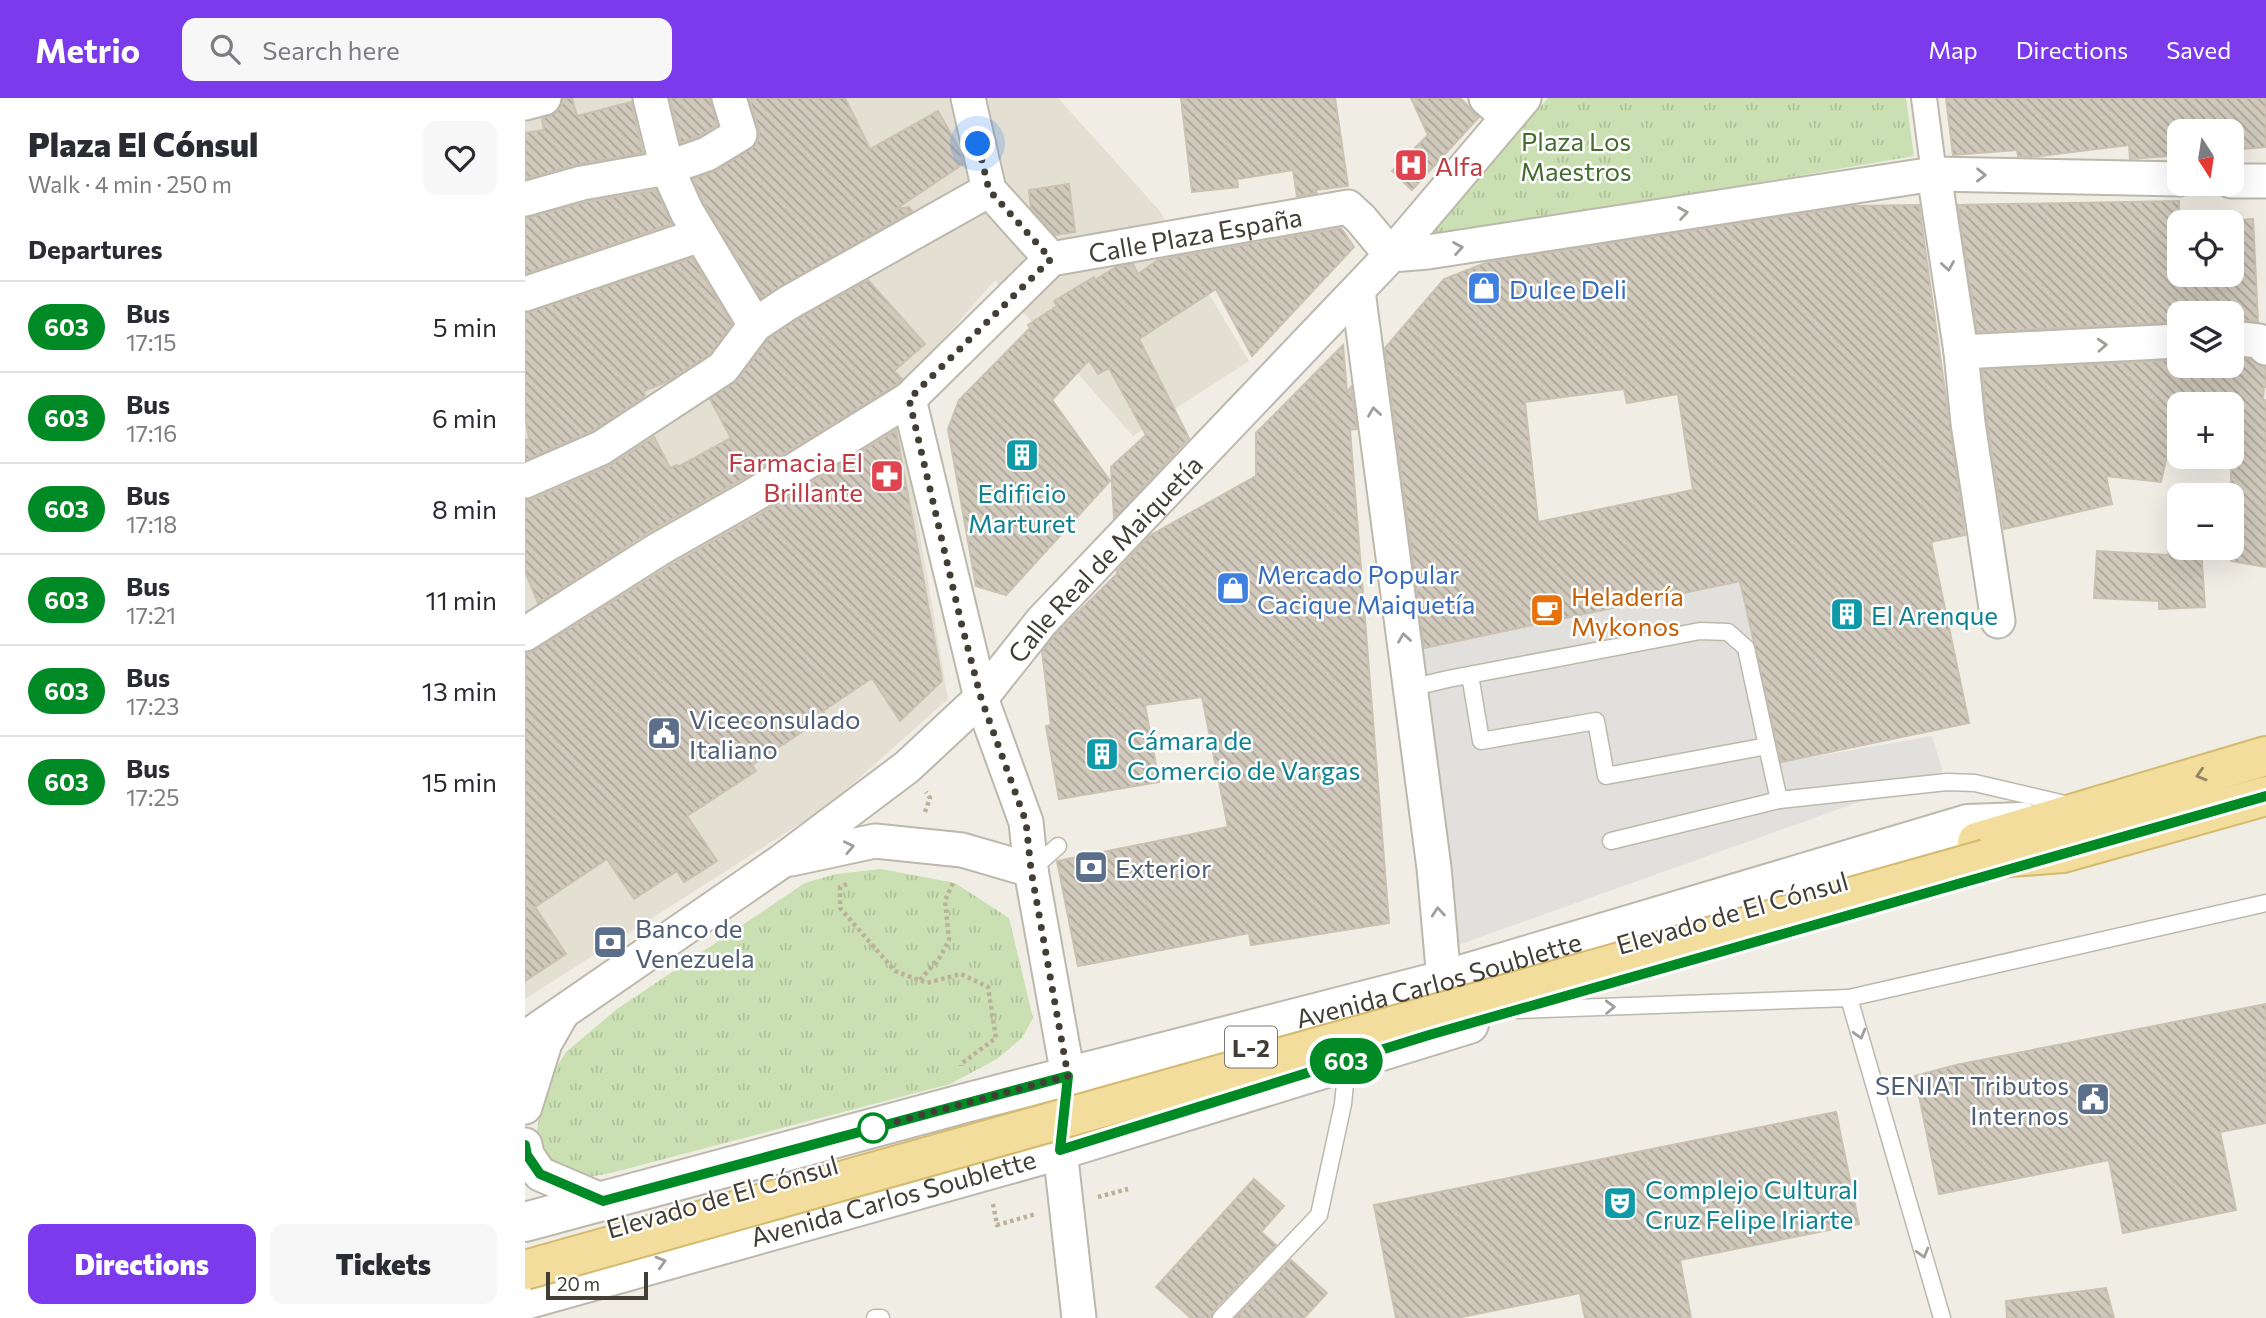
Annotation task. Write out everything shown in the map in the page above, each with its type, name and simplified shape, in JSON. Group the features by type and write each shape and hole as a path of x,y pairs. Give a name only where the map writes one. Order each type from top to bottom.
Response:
{"main road":[{"name":"Avenida Carlos Soublette","path":"2056,837 2087,809 2266,756"},
{"name":"Avenida Carlos Soublette","path":"2056,837 2266,796"},
{"name":"Elevado de El Cónsul","path":"525,1251 2056,837"},
{"name":"Elevado de El Cónsul","path":"525,1270 1986,859 2056,837"}],"street":[{"path":"525,103 544,98"},
{"path":"650,98 667,168 700,235 755,325"},
{"path":"525,199 582,183 667,168 707,155 740,134 729,98"},
{"path":"968,98 989,190 1051,259"},
{"path":"1924,98 1998,621"},
{"name":"Calle Real de Maiquetía","path":"525,1038 782,861 907,767 981,698 1042,621 1391,255 1506,104"},
{"path":"1391,255 1428,252 1934,174 2167,179"},
{"path":"2244,181 2266,181"},
{"path":"525,481 601,448 723,368 755,325 788,303 989,190"},
{"name":"Calle Plaza España","path":"525,634 659,549 754,495 909,399 1051,259 1348,207 1391,255"},
{"path":"525,294 700,235"},
{"path":"1357,291 1434,868 1444,980"},
{"path":"2244,339 2259,341 2266,348"},
{"path":"1961,352 2167,342"},
{"path":"909,399 981,698 1026,822 1031,870 1068,1076 1060,1150 1079,1318"},
{"name":"Avenida Carlos Soublette","path":"525,1222 1068,1076 1444,980 1968,824 2056,837"},
{"name":"Avenida Carlos Soublette","path":"525,1300 1060,1150 1518,1010 1770,940 2056,837"},
{"path":"782,861 875,841 961,850 1031,870"},
{"name":"Calle Real de Maiquetía","path":"525,1107 545,1043 565,1010"},
{"path":"525,1145 527,1155 540,1174 603,1201"}],"lane":[{"path":"1411,688 1469,674 1700,631 1728,632 1747,648 1779,800"},
{"path":"1469,674 1481,741 1596,721 1606,776 1767,746"},
{"path":"1611,841 1779,800 1947,782 1975,783 2087,809"},
{"path":"1031,870 1058,846"},
{"path":"1518,1010 1849,998 2266,903"},
{"path":"1849,998 1942,1318"},
{"path":"1221,1318 1319,1215 1343,1104 1347,1061"},
{"path":"875,1318 881,1318"}],"shaded area":[{"path":"525,98 1058,98 1159,210 1249,361 1133,436 995,280 896,394 948,699 828,806 525,999"},
{"path":"1740,581 1778,763 1932,736 1943,772 1436,953 1399,668 1424,648"}],"green space":[{"name":"Plaza Los Maestros","path":"1548,98 1906,98 1914,156 1426,239"},
{"path":"881,869 955,883 1009,918 1033,1018 1022,1038 997,1059 950,1084 611,1173 584,1178 549,1159 537,1131 541,1104 550,1077 566,1052 617,1009 805,883 836,874"}],"building":[{"path":"563,98 572,98 577,116 631,102 643,153 579,164 525,179 525,133 544,130 542,119 557,112"},
{"path":"670,98 710,98 717,125 681,143"},
{"path":"749,98 845,98 870,149 938,111 960,150 963,164 896,209 909,207 912,211 761,298 704,203 693,179 717,170 756,145 759,129"},
{"path":"1181,98 1335,98 1348,186 1315,190 1317,193 1297,196 1293,170 1237,179 1238,187 1192,192"},
{"path":"1411,98 1460,98 1479,117 1412,190 1392,171 1428,135"},
{"path":"1946,98 2266,98 2266,147 2244,149 2244,119 2167,119 2167,156 2130,159 2129,145 2032,157 2018,156 2017,150 1953,155"},
{"path":"1069,184 1075,232 1055,235 1031,208 1029,190"},
{"path":"656,190 672,224 525,274 525,218 586,202"},
{"path":"2179,201 2179,210 2167,210 2167,287 2244,287 2244,219 2253,219 2258,322 2244,320 2244,301 2167,301 2167,323 1977,332 1958,205"},
{"path":"1919,205 1965,535 1931,542 1969,723 1781,762 1740,581 1424,648 1385,348 1444,279 1488,262 1850,206","holes":["1624,389 1627,403 1678,394 1693,490 1538,522 1525,402"]},
{"path":"1341,228 1354,247 1252,356 1216,289 1139,339 1189,438 1114,518 1111,467 1146,435 1109,368 1098,374 1089,360 1052,400 1110,481 1006,595 976,586 948,429 959,400 1030,328 1028,325 1057,306 1054,301 1116,267 1133,264 1138,274 1158,260"},
{"path":"692,258 732,324 710,354 668,381 644,391 645,396 592,431 525,460 525,440 529,439 525,416 525,313"},
{"path":"868,280 925,344 894,371 902,379 897,384 744,478 649,532 538,603 525,571 525,500 609,466 654,437 670,468 677,465 678,467 731,438 710,399 738,380 768,339"},
{"name":"Mercado Popular Cacique Maiquetía","path":"1343,345 1347,392 1351,387 1357,429 1350,430 1389,923 1251,945 1249,933 1078,966 1057,861 1228,827 1202,697 1145,705 1159,782 1059,799 1046,726 1051,725 1042,651 1151,535 1256,476 1256,433"},
{"path":"2244,358 2266,367 2263,400 2266,400 2266,567 2231,561 2244,560 2244,483 2231,483 2231,469 2244,469 2244,392 2167,392 2167,455 2161,482 2106,476 2112,504 2004,529 1982,370 2167,361 2167,378 2244,378"},
{"path":"896,430 942,681 900,721 872,678 823,711 826,716 752,765 756,771 687,816 717,861 684,882 677,871 634,899 607,859 535,907 566,954 525,981 525,653 535,650"},
{"path":"2097,551 2167,555 2167,560 2202,560 2205,607 2159,609 2159,601 2094,598"},
{"name":"SENIAT Tributos Internos","path":"2266,1004 2266,1123 2220,1132 2236,1210 2123,1233 2109,1160 1939,1194 1915,1076 1956,1065"},
{"path":"1836,1112 1859,1224 1680,1260 1691,1318 1585,1318 1580,1293 1457,1318 1396,1318 1374,1205"},
{"path":"1254,1179 1284,1206 1261,1232 1276,1245 1213,1311 1211,1318 1191,1318 1156,1287"},
{"path":"1291,1260 1327,1293 1304,1318 1235,1318"},
{"path":"2106,1288 2114,1318 2007,1318 2006,1301"}],"bus line":[{"name":"603","path":"525,1145 527,1155 540,1174 603,1201 1068,1076 1060,1150 1429,1035 1770,940 2266,796"}],"place":[{"name":"Alfa","path":"1411,165"},
{"name":"Dulce Deli","path":"1484,288"},
{"name":"Edificio Marturet","path":"1022,455"},
{"name":"Farmacia El Brillante","path":"887,476"},
{"name":"Mercado Popular Cacique Maiquetía","path":"1233,588"},
{"name":"Heladería Mykonos","path":"1547,610"},
{"name":"El Arenque","path":"1847,614"},
{"name":"Viceconsulado Italiano","path":"664,733"},
{"name":"Cámara de Comercio de Vargas","path":"1102,754"},
{"name":"Exterior","path":"1091,867"},
{"name":"Banco de Venezuela","path":"610,942"},
{"name":"SENIAT Tributos Internos","path":"2093,1099"},
{"name":"Complejo Cultural Cruz Felipe Iriarte","path":"1620,1203"}],"route":[{"path":"873,1128 1068,1076 1031,870 1026,822 981,698 909,399 1051,259 989,190 978,144"}]}
